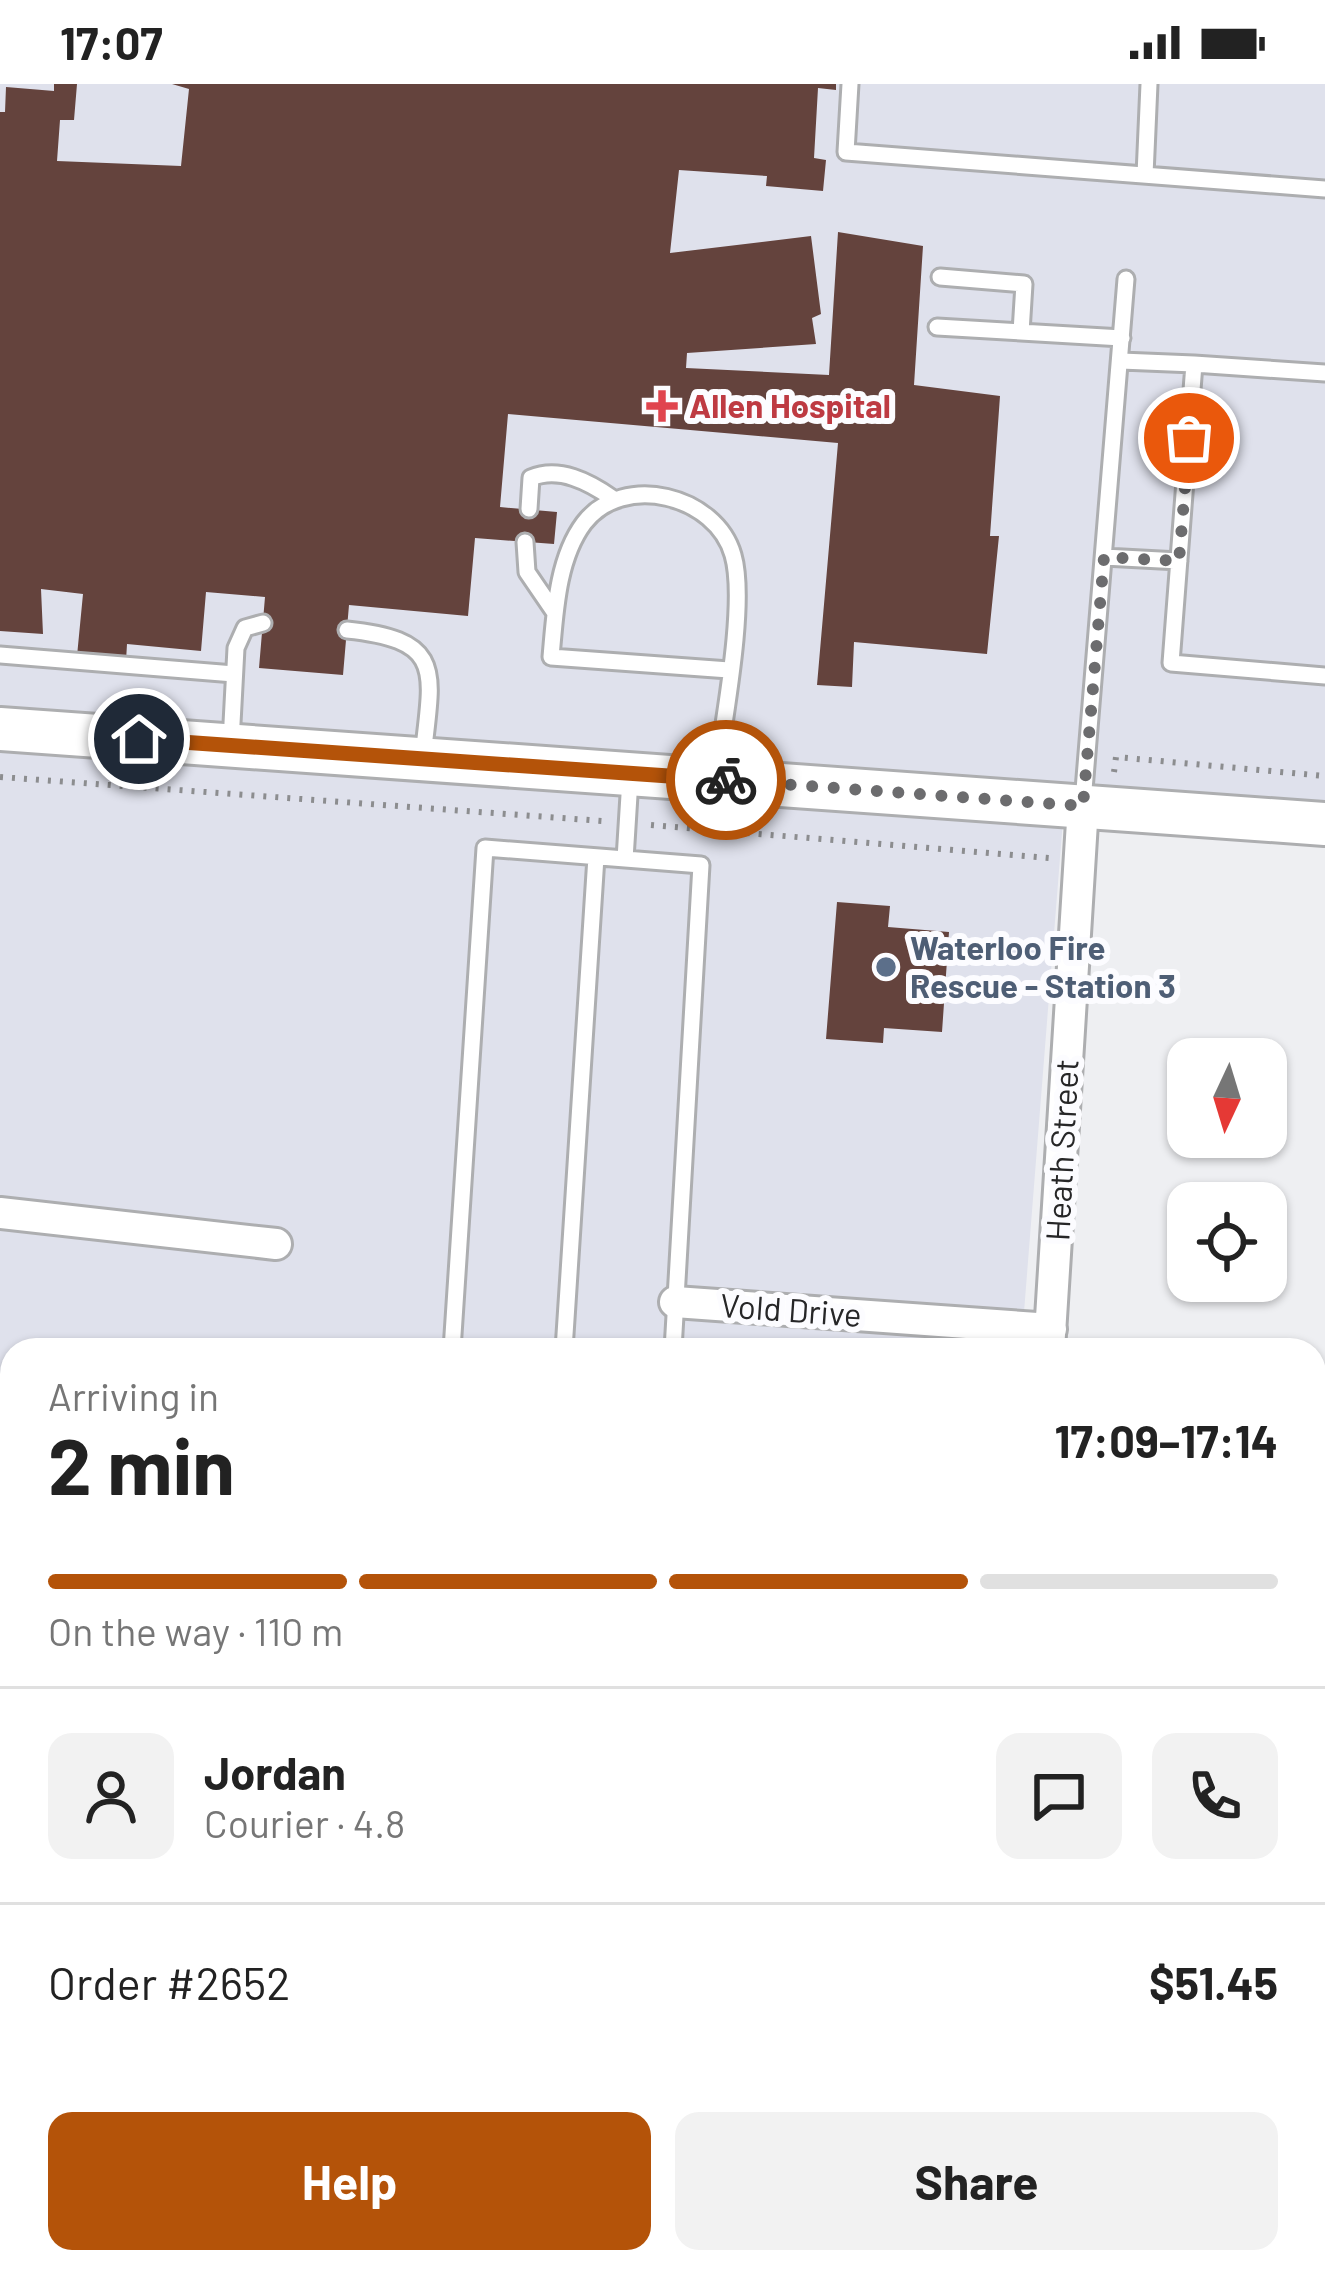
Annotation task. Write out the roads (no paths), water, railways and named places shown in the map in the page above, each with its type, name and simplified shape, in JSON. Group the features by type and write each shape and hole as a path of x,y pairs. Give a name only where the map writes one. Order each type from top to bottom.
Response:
{"main road":[{"path":"0,729 1325,824"}],"street":[{"name":"Heath Street","path":"1050,1338 1083,806"},
{"path":"0,1213 276,1244"},
{"name":"Vold Drive","path":"675,1302 1030,1338"}],"lane":[{"path":"850,84 846,152 1325,189"},
{"path":"1145,175 1149,84"},
{"path":"940,277 1024,284 1021,332"},
{"path":"1083,806 1126,279"},
{"path":"937,327 1122,338"},
{"path":"1121,361 1325,373"},
{"path":"1194,364 1172,663 1325,676"},
{"path":"529,509 531,478 542,473 572,476 612,498"},
{"path":"716,780 729,670 736,589 734,556 719,526 688,503 646,494 612,498 584,523 564,567 551,656 729,670"},
{"path":"525,542 527,572 555,613"},
{"path":"1104,557 1179,561"},
{"path":"231,745 234,674 244,628 263,623"},
{"path":"347,630 391,634 418,647 428,669 422,759"},
{"path":"0,656 234,674"},
{"path":"625,860 630,774"},
{"path":"453,1338 485,848 701,866 674,1338"},
{"path":"565,1338 596,857"}],"place":[{"name":"Allen Hospital","path":"662,406"},
{"name":"Waterloo Fire Rescue - Station 3","path":"886,967"}]}
